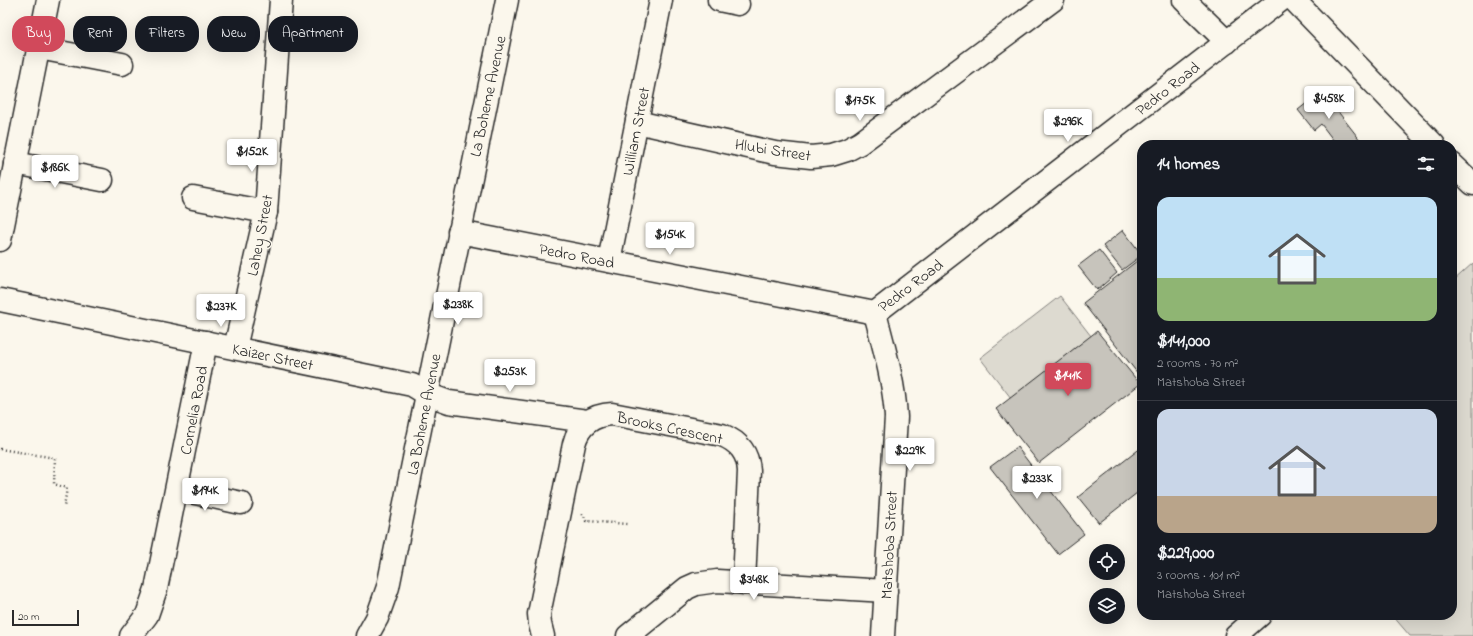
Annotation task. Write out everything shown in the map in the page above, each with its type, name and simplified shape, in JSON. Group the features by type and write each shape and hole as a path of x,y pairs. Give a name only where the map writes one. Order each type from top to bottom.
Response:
{"street":[{"path":"45,16 48,0"},
{"name":"Lahey Street","path":"235,348 266,212 281,0"},
{"name":"La Boheme Avenue","path":"366,636 377,618 388,587 507,0"},
{"name":"William Street","path":"609,261 661,0"},
{"name":"Hlubi Street","path":"637,122 775,153 811,157 831,155 847,150 860,143 1053,0"},
{"path":"1184,0 1227,42"},
{"name":"Pedro Road","path":"459,232 875,313 1281,0"},
{"path":"1294,0 1429,140"},
{"path":"0,240 38,52"},
{"path":"60,52 122,64"},
{"path":"16,163 102,180"},
{"path":"1457,169 1473,184"},
{"path":"193,198 266,212"},
{"name":"Kaizer Street","path":"0,300 412,385 427,394 449,402 587,421"},
{"name":"Matshoba Street","path":"875,313 889,365 895,399 896,417 883,636"},
{"name":"Cornelia Road","path":"131,636 147,614 156,589 206,342"},
{"name":"Brooks Crescent","path":"587,421 595,417 612,414 722,435 737,443 746,456 749,471 744,583"},
{"path":"543,636 539,614 560,510 576,435 587,421"},
{"path":"177,489 241,503"},
{"path":"635,634 680,594 696,584 717,582 886,591"},
{"path":"1236,636 1254,620"}],"path":[{"path":"0,449 55,458 54,484 67,488 64,506"},
{"path":"560,510 584,515 586,521 627,524"}],"shaded area":[{"path":"1473,263 1473,636 1410,636 1396,620 1457,620 1457,277"},
{"path":"1060,296 1091,336 1011,398 980,358"}],"building":[{"path":"1322,91 1360,140 1333,140 1321,124 1314,130 1298,110"},
{"path":"1123,230 1137,248 1137,259 1122,270 1103,246"},
{"path":"1099,250 1117,273 1097,290 1078,266"},
{"path":"1137,261 1137,373 1083,303"},
{"path":"1097,331 1137,380 1137,386 1039,463 996,409"},
{"path":"1017,447 1084,534 1058,554 990,467"},
{"path":"1137,451 1137,493 1099,523 1078,497"}]}
